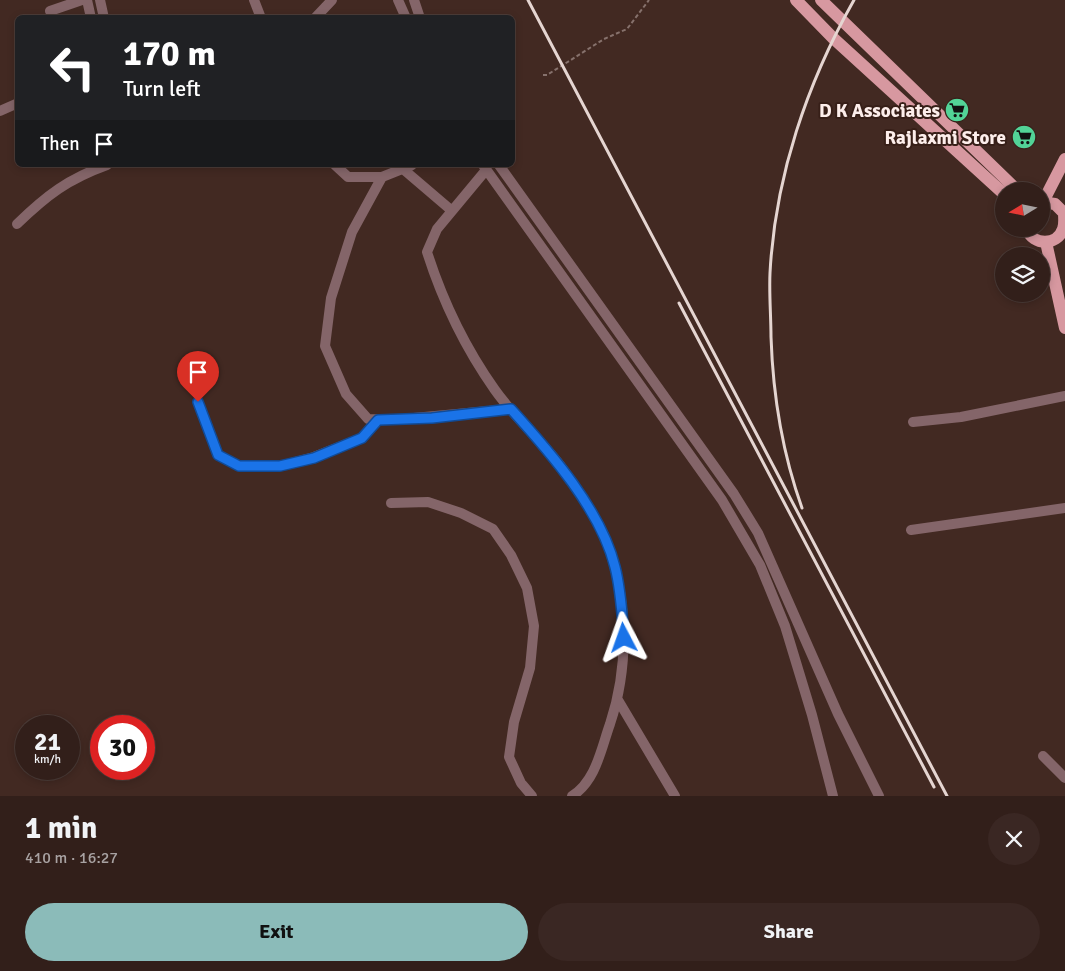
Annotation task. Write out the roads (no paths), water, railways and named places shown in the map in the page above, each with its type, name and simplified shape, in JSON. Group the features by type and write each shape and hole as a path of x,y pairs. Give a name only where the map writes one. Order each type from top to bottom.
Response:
{"main road":[{"path":"796,0 833,38 995,186"},
{"path":"822,0 1009,182"},
{"path":"1050,187 1065,159"},
{"path":"1034,238 1046,242 1058,238 1064,231 1065,212 1055,204 1050,203"},
{"path":"1046,242 1065,328"}],"street":[{"path":"50,12 82,0"},
{"path":"87,0 90,15"},
{"path":"100,0 103,15"},
{"path":"254,0 260,15"},
{"path":"318,15 332,0"},
{"path":"398,0 405,15"},
{"path":"414,0 419,15"},
{"path":"0,111 15,104"},
{"path":"17,224 47,195 83,174 102,167"},
{"path":"337,167 348,178 382,177 407,167 452,210"},
{"path":"572,796 578,792 600,759 618,700 624,638 622,605 615,566 603,533 560,465 495,390 455,320 436,280 427,252 437,229 485,167 722,500 760,565 788,634 833,796"},
{"path":"500,167 734,494 758,533 838,714 879,796"},
{"path":"382,177 352,232 330,298 325,346 346,394 368,419 378,420 416,419 511,409"},
{"path":"913,422 961,417 1065,396"},
{"path":"198,402 218,455 239,466 280,466 314,458 362,438 378,420"},
{"path":"391,503 428,502 461,513 493,529 511,555 523,579 527,588 534,626 530,668 514,722 509,757 521,783 532,796"},
{"path":"911,530 1065,508"},
{"path":"618,700 674,796"},
{"path":"1043,756 1065,778"}],"railway":[{"path":"528,0 947,796"},
{"path":"802,508 789,466 776,403 771,337 770,289 773,237 786,166 796,132 822,64 854,0"},
{"path":"679,303 934,787"}],"place":[{"name":"D K Associates","path":"957,110"},
{"name":"Rajlaxmi Store","path":"1024,137"}]}
